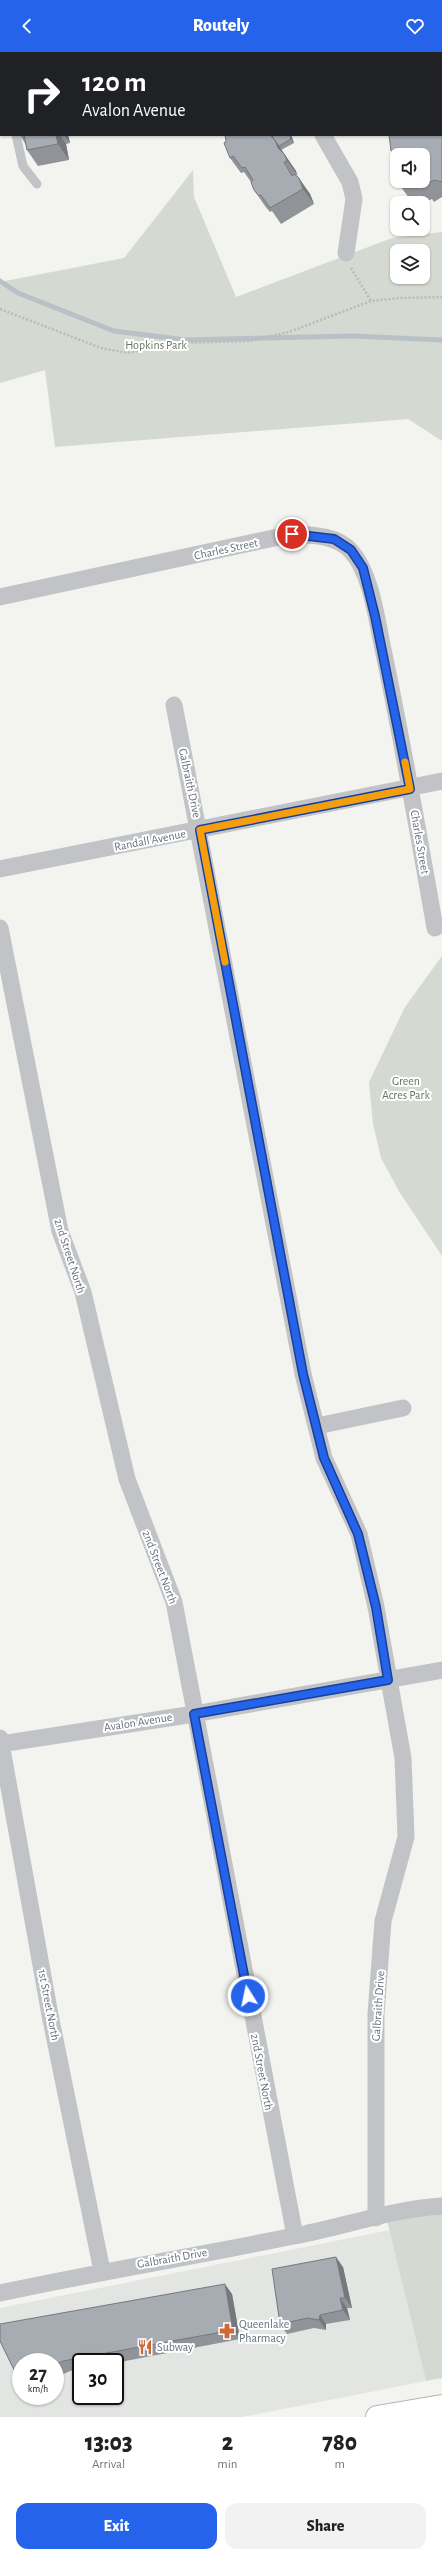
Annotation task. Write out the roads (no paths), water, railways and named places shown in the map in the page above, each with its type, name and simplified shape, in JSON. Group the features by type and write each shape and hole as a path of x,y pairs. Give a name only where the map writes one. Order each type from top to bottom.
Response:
{"main road":[{"path":"377,2417 442,2406"}],"street":[{"path":"324,136 350,182 354,199 346,253"},
{"name":"Charles Street","path":"0,596 292,534 334,539 351,550 363,568 375,616 410,789 435,928"},
{"name":"Galbraith Drive","path":"0,2293 102,2271 295,2236 376,2218 376,2014 383,1921 406,1837 402,1758 376,1607 358,1534 324,1458 303,1374 200,830 174,705"},
{"name":"Randall Avenue","path":"0,869 442,782"},
{"name":"2nd Street North","path":"0,928 60,1231 83,1292 127,1479 174,1602 194,1714 295,2236"},
{"path":"317,1426 402,1408"},
{"name":"Avalon Avenue","path":"0,1742 194,1714 442,1670"},
{"name":"1st Street North","path":"0,1742 50,2015 102,2271"},
{"path":"376,2218 412,2208 442,2206"}],"lane":[{"path":"16,136 23,166 37,184"}],"waterway":[{"path":"0,281 18,293 114,331 186,340 352,336 442,340"}],"place":[{"name":"Queenlake Pharmacy","path":"227,2331"},
{"name":"Subway","path":"145,2347"}],"park label":[{"name":"Hopkins Park","path":"156,345"},
{"name":"Green Acres Park","path":"406,1088"}]}
